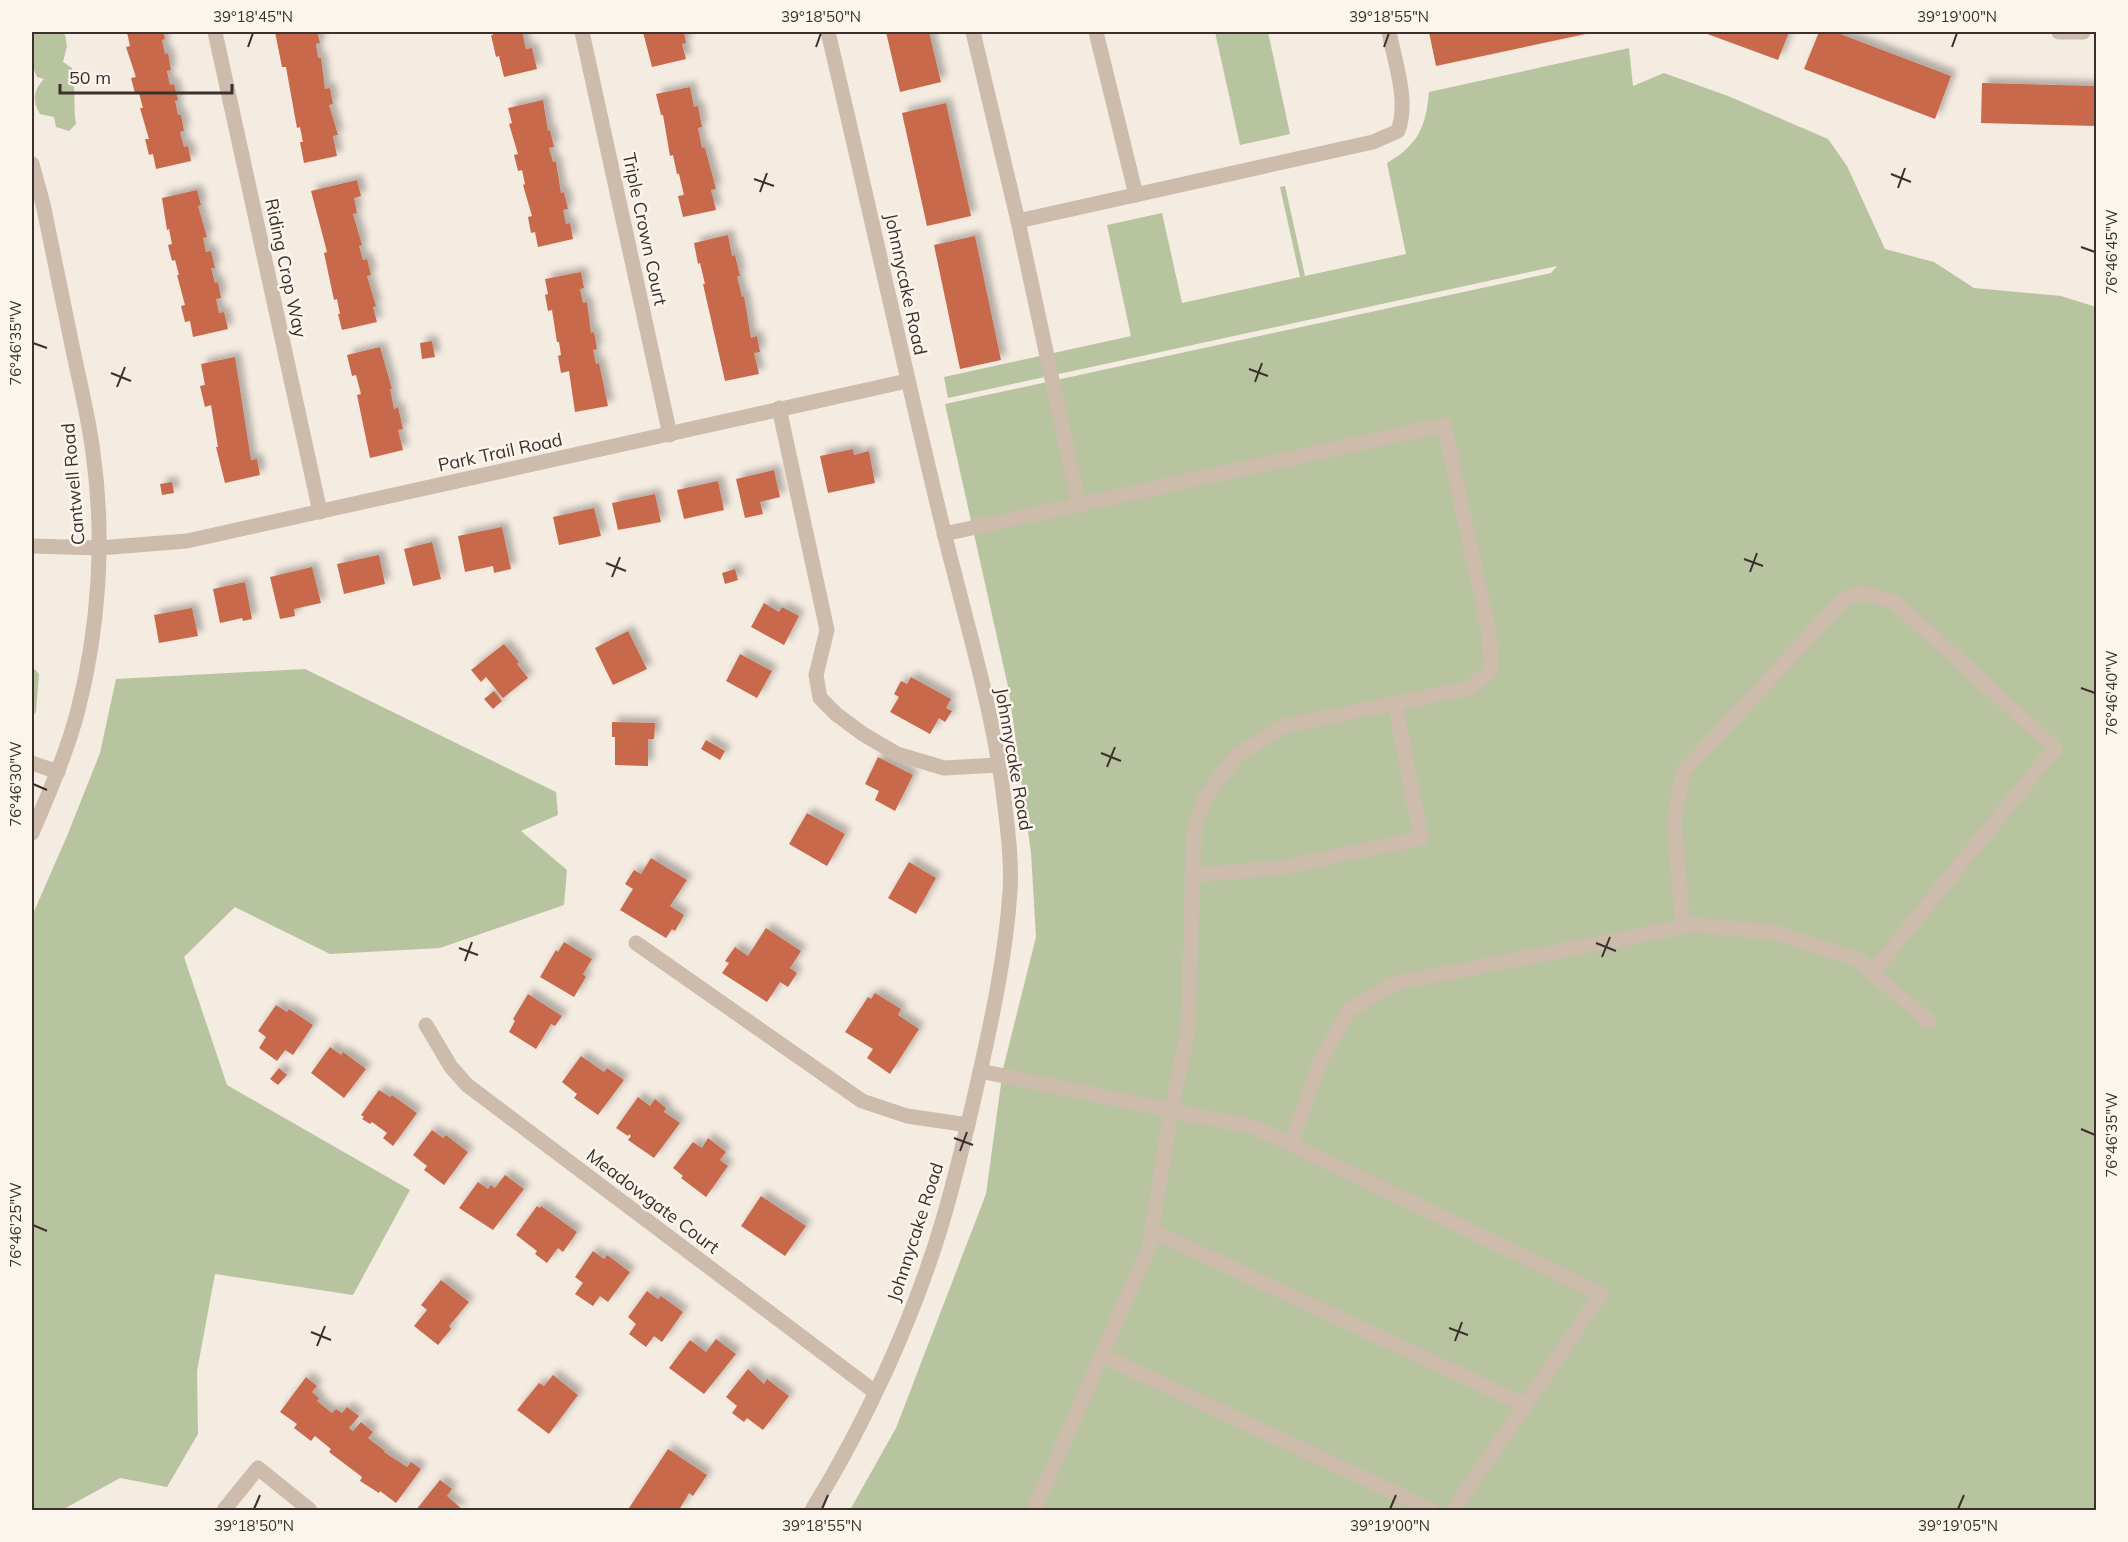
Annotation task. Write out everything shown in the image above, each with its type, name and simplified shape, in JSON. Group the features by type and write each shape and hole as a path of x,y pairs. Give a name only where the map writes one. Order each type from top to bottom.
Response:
{"street":[{"name":"Riding Crop Way","path":"215,32 320,512"},
{"name":"Triple Crown Court","path":"582,32 670,435"},
{"name":"Johnnycake Road","path":"812,1510 855,1436 875,1392 912,1308 941,1226 980,1071 1002,961 1010,890 1008,828 988,708 907,381 828,32"},
{"path":"973,32 1018,221 1079,505"},
{"path":"1096,32 1136,195"},
{"path":"1018,221 1373,142 1398,131 1403,105 1389,32"},
{"path":"2059,32 2083,32"},
{"name":"Cantwell Road","path":"32,164 43,204 93,453 99,549 96,603 89,659 78,711 58,772 32,833"},
{"name":"Park Trail Road","path":"32,546 99,549 187,541 907,381"},
{"path":"778,408 827,630 816,675 820,698 836,714 863,734 897,754 944,768 999,765"},
{"path":"944,534 1444,425 1489,632 1491,670 1470,688 1284,726 1236,756 1204,799 1194,830 1188,1030 1171,1110 1149,1247 1034,1510"},
{"path":"1683,927 1674,821 1683,772 1844,599 1862,593 1895,602 2055,748 1872,973"},
{"path":"1192,875 1280,868 1421,838 1395,704"},
{"path":"32,763 58,772"},
{"path":"1291,1144 1321,1059 1350,1009 1395,983 1683,927 1773,932 1857,960 1928,1021"},
{"path":"636,943 862,1101 907,1116 968,1125"},
{"name":"Meadowgate Court","path":"426,1025 452,1067 467,1086 875,1392"},
{"path":"980,1071 1257,1128 1601,1294 1453,1510"},
{"path":"1152,1231 1525,1405"},
{"path":"1103,1356 1431,1510"},
{"path":"224,1510 258,1468 310,1510"}],"green space":[{"path":"32,32 60,32 65,35 67,46 63,62 72,68 76,124 69,131 56,127 54,117 40,114 37,109 36,91 44,79 37,77 32,65"},
{"path":"1215,32 1268,32 1290,134 1240,145"},
{"path":"1629,48 1633,86 1664,73 1728,96 1828,139 1847,166 1885,249 1934,262 1974,288 2061,296 2096,307 2096,1510 850,1510 896,1428 986,1194 1003,1069 1036,937 1031,853 1009,691 945,404 1551,273 1557,266 948,398 944,377 1131,336 1107,225 1162,213 1182,303 1300,277 1280,187 1285,186 1305,276 1406,254 1387,163 1406,149 1418,134 1426,115 1429,92"},
{"path":"32,666 39,674 36,712 32,717"},
{"path":"305,669 556,792 558,815 521,831 567,870 564,905 440,948 330,954 235,907 184,957 227,1085 410,1190 353,1295 215,1274 197,1371 198,1434 167,1487 120,1478 62,1510 32,1510 32,916 100,753 116,679"}],"building":[{"path":"127,32 163,32 165,39 162,40 165,54 168,53 171,70 167,71 170,85 174,84 178,100 175,101 184,131 180,132 184,147 188,146 191,161 156,169 153,154 149,155 145,139 149,139 140,108 143,108 139,93 135,93 131,78 136,77 126,47 130,46"},
{"path":"275,32 317,32 320,43 316,44 318,58 321,58 325,89 330,88 333,104 329,105 338,135 333,136 337,156 304,163 300,127 297,128 286,67 282,67"},
{"path":"493,32 522,32 526,49 532,48 537,69 504,77 499,56 496,57 491,35"},
{"path":"643,32 684,32 686,43 682,44 686,59 652,67"},
{"path":"886,32 929,32 941,82 900,92"},
{"path":"1429,32 1595,32 1436,66"},
{"path":"1702,32 1789,32 1778,60"},
{"path":"1819,32 1835,32 1951,76 1935,119 1804,69"},
{"path":"1982,83 2096,86 2096,126 1981,123"},
{"path":"690,87 694,107 698,106 702,127 698,128 702,148 705,148 716,189 711,190 716,210 683,217 678,196 684,195 673,155 670,156 663,115 661,115 656,94"},
{"path":"543,100 548,131 550,130 554,147 549,148 553,162 556,162 561,193 564,192 568,209 563,210 566,224 570,223 573,239 538,247 535,232 531,233 528,217 532,216 523,185 525,184 522,170 518,171 514,155 518,154 509,124 512,123 508,108"},
{"path":"946,103 971,216 927,226 902,113"},
{"path":"357,180 361,196 354,198 357,213 353,214 362,245 359,246 363,260 367,259 371,275 367,276 376,306 373,307 377,322 342,330 337,299 334,300 324,253 327,252 311,191"},
{"path":"197,190 201,205 198,206 207,237 203,238 206,252 211,251 215,268 211,268 215,283 218,282 221,298 216,299 219,313 224,312 228,329 193,337 190,321 185,322 181,306 185,305 175,260 172,261 168,245 172,244 169,229 167,230 162,198"},
{"path":"728,235 732,256 735,255 740,276 737,276 742,297 744,296 751,338 757,336 760,352 754,353 759,374 725,381 694,243"},
{"path":"975,236 1001,360 960,369 934,245"},
{"path":"581,272 584,288 580,289 583,303 587,302 591,333 594,332 597,349 593,350 596,364 599,363 608,406 575,412 569,371 561,373 558,356 561,355 559,342 557,342 552,310 548,311 545,279"},
{"path":"432,341 435,357 422,359 420,343"},
{"path":"380,347 392,389 390,389 394,409 398,407 403,429 398,430 403,450 370,458 357,395 361,394 356,375 352,376 347,355"},
{"path":"235,357 251,460 257,459 260,475 225,483 216,447 218,447 211,405 205,407 200,386 205,385 201,364"},
{"path":"853,449 854,455 869,451 875,483 828,493 820,456"},
{"path":"774,470 780,497 760,502 763,514 745,518 736,479"},
{"path":"718,481 724,510 684,519 677,490"},
{"path":"172,482 174,493 162,495 160,484"},
{"path":"655,494 661,522 618,530 612,503"},
{"path":"594,508 601,536 559,545 553,517"},
{"path":"502,527 511,569 494,573 493,566 465,572 458,536"},
{"path":"432,542 441,579 413,586 404,549"},
{"path":"379,555 385,584 344,594 337,564"},
{"path":"312,567 321,603 294,609 295,616 280,619 270,577"},
{"path":"735,569 738,580 725,584 722,573"},
{"path":"245,582 252,619 243,621 242,618 220,623 213,589"},
{"path":"764,603 779,612 782,607 799,616 784,645 751,627"},
{"path":"192,608 198,636 159,643 154,615"},
{"path":"628,631 647,669 613,685 595,648"},
{"path":"504,644 519,662 517,664 528,678 503,698 486,677 481,682 471,670"},
{"path":"740,654 772,671 757,698 726,681"},
{"path":"911,677 951,699 946,708 952,711 945,722 939,718 930,734 890,712 899,697 894,694 901,681 907,684"},
{"path":"494,691 502,701 493,709 484,699"},
{"path":"612,722 655,723 654,739 648,739 648,766 615,765 615,737 612,737"},
{"path":"706,740 725,751 720,760 701,749"},
{"path":"878,757 913,775 895,811 875,800 879,791 865,784"},
{"path":"807,813 845,834 827,866 789,844"},
{"path":"651,858 687,880 670,906 684,915 675,931 672,929 666,938 620,910 633,889 625,884 634,870 641,874"},
{"path":"909,862 936,878 916,914 888,898"},
{"path":"766,928 801,951 790,968 797,973 788,987 780,982 767,1002 722,973 729,963 725,961 735,947 748,956"},
{"path":"564,942 592,959 583,974 586,977 574,997 540,977 556,950 558,952"},
{"path":"875,993 901,1009 898,1015 919,1029 890,1074 867,1058 873,1049 845,1032 868,997 871,999"},
{"path":"528,994 562,1016 555,1026 551,1024 536,1049 509,1032 515,1021 513,1019"},
{"path":"276,1005 287,1012 289,1009 313,1025 293,1055 285,1050 277,1061 259,1048 266,1037 258,1031"},
{"path":"330,1047 341,1055 343,1052 366,1069 344,1098 311,1073"},
{"path":"581,1056 604,1072 607,1068 624,1080 598,1115 574,1098 577,1094 562,1082"},
{"path":"279,1068 287,1075 278,1085 270,1079"},
{"path":"379,1090 390,1097 392,1095 417,1113 393,1146 383,1138 387,1133 372,1122 370,1124 362,1119 364,1117 361,1115"},
{"path":"638,1097 650,1106 655,1099 666,1108 664,1112 680,1123 654,1158 628,1140 631,1136 629,1134 628,1136 616,1128"},
{"path":"432,1130 443,1138 446,1135 468,1152 444,1185 424,1170 427,1166 413,1155"},
{"path":"708,1138 726,1152 720,1160 728,1166 706,1197 681,1178 683,1176 673,1168 693,1142 702,1148"},
{"path":"505,1175 524,1189 493,1230 459,1208 478,1182 488,1189 491,1185 495,1188"},
{"path":"761,1196 806,1226 785,1256 741,1226"},
{"path":"537,1206 540,1208 541,1206 577,1232 563,1252 558,1248 547,1263 535,1254 537,1251 516,1235"},
{"path":"593,1251 604,1259 607,1255 630,1272 608,1302 600,1296 593,1306 575,1294 583,1283 575,1277"},
{"path":"441,1280 469,1302 449,1326 451,1329 438,1345 414,1326 427,1310 421,1305"},
{"path":"647,1291 658,1299 661,1296 683,1312 662,1342 654,1336 646,1347 629,1334 636,1324 628,1317"},
{"path":"716,1339 736,1354 704,1394 669,1368 690,1340 706,1352"},
{"path":"748,1369 764,1384 767,1379 789,1396 763,1430 747,1418 744,1422 732,1413 737,1406 726,1397"},
{"path":"553,1375 578,1395 549,1434 517,1410 539,1383 544,1386"},
{"path":"306,1377 317,1386 312,1392 319,1398 317,1401 332,1413 336,1409 342,1413 347,1407 359,1416 349,1428 353,1431 361,1422 373,1432 368,1438 384,1452 407,1467 411,1462 421,1469 396,1503 380,1491 379,1493 360,1481 362,1477 329,1452 331,1449 315,1436 311,1441 294,1428 297,1424 280,1412"},
{"path":"668,1449 707,1475 693,1496 689,1493 679,1510 633,1510 629,1508"},
{"path":"440,1480 452,1489 447,1496 463,1510 416,1510"}]}
